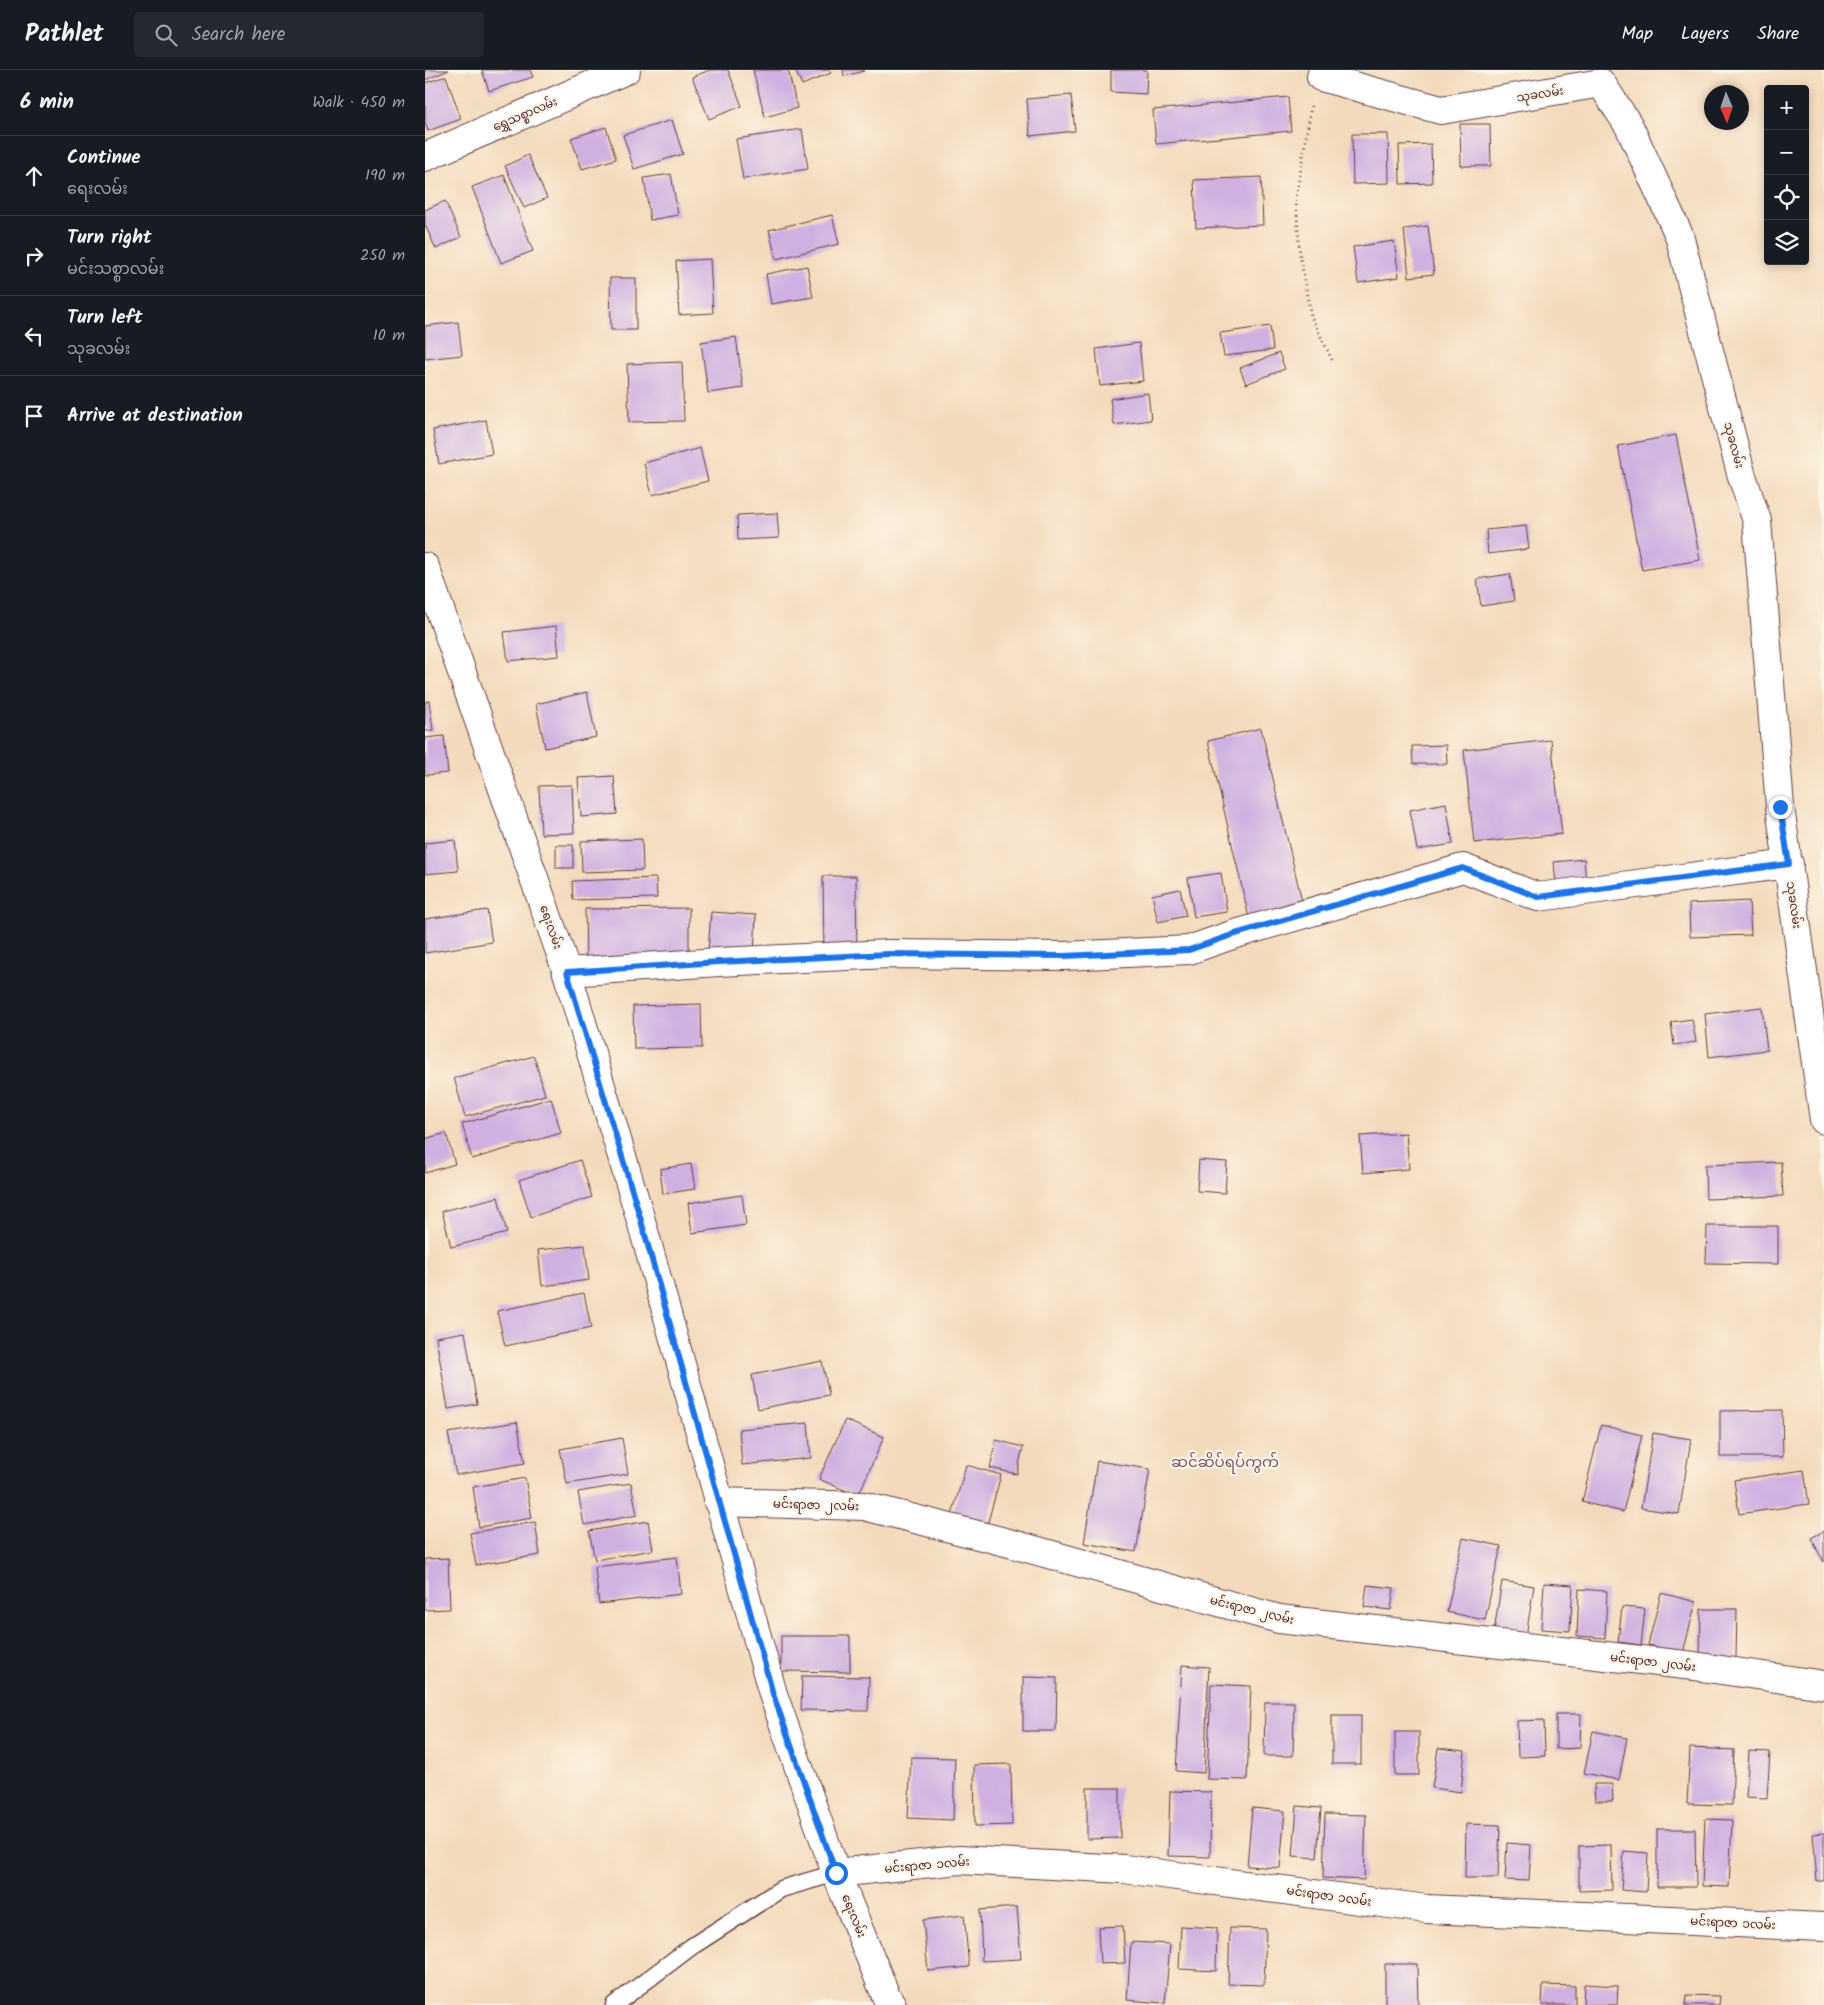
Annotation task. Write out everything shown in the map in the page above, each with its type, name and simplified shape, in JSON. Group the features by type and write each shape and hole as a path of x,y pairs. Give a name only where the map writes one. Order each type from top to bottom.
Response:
{"street":[{"name":"ရွှေသစ္စာလမ်း","path":"425,157 626,70"},
{"name":"သုခလမ်း","path":"1322,74 1441,110 1601,84 1629,126 1679,235 1741,473 1757,522 1780,807 1824,1120"},
{"name":"ရေးလမ်း","path":"425,567 567,972 640,1217 773,1694 836,1873 886,1996 892,2005"},
{"path":"567,972 719,962 889,954 1064,956 1189,950 1232,935 1463,868 1538,897 1789,864"},
{"name":"မင်းရာဇာ ၂လမ်း","path":"719,1502 864,1506 1013,1544 1279,1619 1694,1666 1824,1685"},
{"name":"မင်းရာဇာ ၁လမ်း","path":"836,1873 959,1860 978,1861 1124,1869 1427,1909 1824,1927"}],"lane":[{"path":"614,2005 691,1947 781,1889 836,1873"}],"path":[{"path":"1322,74 1311,108 1296,199 1299,256 1311,316 1332,360"}],"building":[{"path":"425,70 449,70 425,80"},
{"path":"482,70 530,70 533,77 489,91"},
{"path":"710,70 728,70 742,106 709,119 692,77"},
{"path":"753,70 788,70 797,108 765,117"},
{"path":"795,70 829,70 831,73 802,85"},
{"path":"843,70 864,70 864,71 844,76"},
{"path":"1111,70 1147,70 1146,94 1111,92"},
{"path":"446,76 461,119 428,131 425,122 425,83"},
{"path":"1071,95 1075,131 1030,136 1027,99"},
{"path":"1288,97 1291,131 1156,144 1153,110"},
{"path":"672,120 683,154 634,169 623,135"},
{"path":"1460,124 1490,124 1491,166 1461,166"},
{"path":"606,127 616,159 582,169 571,138"},
{"path":"802,129 808,169 743,179 736,139"},
{"path":"1352,134 1388,134 1389,183 1353,184"},
{"path":"1431,144 1432,183 1400,184 1399,145"},
{"path":"528,155 547,198 524,208 505,166"},
{"path":"671,174 678,215 650,220 644,178"},
{"path":"504,175 533,251 501,263 472,187"},
{"path":"1261,177 1263,225 1196,228 1194,180"},
{"path":"445,201 461,237 436,249 425,225 425,210"},
{"path":"832,215 839,244 776,259 769,230"},
{"path":"1428,226 1434,274 1409,277 1404,229"},
{"path":"1394,241 1399,277 1358,283 1353,247"},
{"path":"710,259 713,313 679,315 676,261"},
{"path":"807,266 813,297 771,304 766,274"},
{"path":"610,278 636,278 636,330 611,330"},
{"path":"458,322 462,355 425,359 425,326"},
{"path":"1270,326 1273,350 1224,356 1220,333"},
{"path":"736,337 743,388 708,393 701,342"},
{"path":"1139,343 1143,381 1100,386 1096,349"},
{"path":"1279,353 1285,369 1246,384 1240,368"},
{"path":"682,362 684,421 629,422 627,364"},
{"path":"1148,393 1151,420 1114,425 1110,399"},
{"path":"486,420 492,454 439,464 433,430"},
{"path":"1676,435 1700,560 1642,570 1618,446"},
{"path":"700,448 708,481 652,495 644,463"},
{"path":"777,513 779,538 738,540 737,515"},
{"path":"1526,526 1529,549 1488,554 1486,530"},
{"path":"1510,574 1514,601 1481,606 1477,579"},
{"path":"556,626 559,656 508,661 504,632"},
{"path":"587,692 596,737 545,748 536,704"},
{"path":"429,701 433,730 425,731 425,702"},
{"path":"1261,728 1304,910 1250,922 1208,741"},
{"path":"444,736 448,773 425,775 425,738"},
{"path":"1551,740 1562,834 1474,843 1464,750"},
{"path":"1446,745 1447,764 1413,764 1412,746"},
{"path":"614,776 617,814 581,817 578,778"},
{"path":"572,785 574,833 541,834 539,786"},
{"path":"1446,803 1453,844 1417,850 1410,810"},
{"path":"642,839 643,870 582,872 581,841"},
{"path":"455,840 458,871 425,874 425,843"},
{"path":"556,845 573,845 573,868 556,868"},
{"path":"1584,859 1586,882 1556,885 1554,862"},
{"path":"1221,873 1227,912 1194,917 1188,878"},
{"path":"823,876 856,876 857,955 824,955"},
{"path":"656,878 657,898 573,900 572,881"},
{"path":"1180,889 1186,916 1158,922 1152,895"},
{"path":"1749,901 1751,935 1690,937 1689,904"},
{"path":"689,908 689,961 586,961 585,909"},
{"path":"487,910 492,942 425,953 425,919"},
{"path":"711,912 756,915 754,954 708,951"},
{"path":"701,1004 702,1048 634,1049 633,1006"},
{"path":"1762,1007 1767,1050 1709,1057 1705,1014"},
{"path":"1692,1019 1696,1042 1674,1045 1671,1022"},
{"path":"534,1056 545,1095 465,1117 454,1078"},
{"path":"551,1098 561,1133 472,1159 462,1124"},
{"path":"446,1133 455,1164 425,1173 425,1139"},
{"path":"1406,1133 1409,1169 1363,1173 1360,1136"},
{"path":"580,1160 592,1197 531,1217 519,1180"},
{"path":"1199,1160 1227,1162 1225,1193 1197,1191"},
{"path":"1781,1162 1783,1196 1706,1199 1705,1165"},
{"path":"691,1164 695,1189 663,1194 660,1169"},
{"path":"742,1195 746,1225 692,1233 688,1203"},
{"path":"498,1197 507,1233 451,1247 442,1211"},
{"path":"1707,1226 1778,1226 1778,1264 1706,1263"},
{"path":"585,1245 589,1280 542,1286 538,1250"},
{"path":"584,1293 591,1328 505,1346 497,1311"},
{"path":"465,1332 477,1404 448,1409 436,1337"},
{"path":"822,1361 829,1395 758,1409 752,1375"},
{"path":"1782,1410 1783,1457 1720,1457 1720,1411"},
{"path":"845,1420 884,1437 858,1496 819,1479"},
{"path":"517,1422 525,1463 456,1475 448,1433"},
{"path":"808,1423 811,1458 742,1465 739,1429"},
{"path":"1601,1425 1642,1435 1623,1512 1582,1502"},
{"path":"1653,1433 1691,1439 1679,1514 1641,1508"},
{"path":"622,1438 628,1474 567,1484 560,1449"},
{"path":"996,1440 1023,1447 1017,1474 990,1468"},
{"path":"1097,1461 1150,1469 1136,1552 1084,1543"},
{"path":"966,1465 1001,1475 986,1529 951,1519"},
{"path":"1804,1470 1809,1504 1739,1514 1734,1480"},
{"path":"525,1478 532,1518 479,1527 473,1487"},
{"path":"631,1483 637,1515 584,1525 578,1492"},
{"path":"648,1521 653,1550 595,1560 589,1531"},
{"path":"535,1522 540,1555 476,1565 470,1533"},
{"path":"1824,1531 1824,1562 1811,1538"},
{"path":"1463,1538 1501,1546 1485,1620 1447,1612"},
{"path":"677,1557 681,1594 599,1604 595,1567"},
{"path":"448,1558 450,1609 425,1610 425,1559"},
{"path":"1502,1581 1534,1586 1525,1642 1493,1637"},
{"path":"1544,1583 1573,1585 1570,1631 1541,1629"},
{"path":"1367,1585 1394,1588 1391,1610 1364,1607"},
{"path":"1579,1589 1607,1591 1605,1638 1577,1636"},
{"path":"1661,1593 1696,1602 1683,1653 1648,1645"},
{"path":"1622,1607 1645,1609 1641,1645 1618,1642"},
{"path":"1701,1609 1737,1609 1736,1658 1700,1657"},
{"path":"781,1636 850,1636 850,1672 781,1671"},
{"path":"1182,1665 1209,1667 1204,1773 1176,1771"},
{"path":"802,1676 869,1677 868,1711 801,1710"},
{"path":"1023,1677 1057,1678 1056,1731 1023,1731"},
{"path":"1211,1684 1251,1686 1247,1780 1207,1779"},
{"path":"1265,1702 1294,1702 1293,1756 1264,1756"},
{"path":"1556,1714 1581,1714 1580,1748 1556,1749"},
{"path":"1332,1715 1361,1715 1361,1764 1332,1764"},
{"path":"1544,1720 1545,1756 1518,1757 1517,1721"},
{"path":"1593,1731 1627,1738 1619,1780 1584,1773"},
{"path":"1395,1732 1419,1732 1419,1775 1395,1775"},
{"path":"1438,1748 1465,1751 1461,1792 1432,1788"},
{"path":"1690,1748 1734,1750 1732,1805 1687,1804"},
{"path":"1749,1751 1770,1752 1767,1798 1746,1797"},
{"path":"911,1757 955,1758 953,1820 908,1818"},
{"path":"1011,1764 1012,1825 975,1826 974,1765"},
{"path":"1594,1784 1612,1784 1613,1801 1595,1801"},
{"path":"1087,1788 1120,1788 1120,1838 1087,1839"},
{"path":"1170,1791 1211,1792 1210,1857 1168,1856"},
{"path":"1297,1806 1321,1808 1317,1858 1293,1856"},
{"path":"1252,1808 1285,1811 1280,1868 1247,1866"},
{"path":"1325,1814 1366,1815 1364,1880 1323,1878"},
{"path":"1705,1819 1732,1820 1729,1887 1702,1886"},
{"path":"1466,1824 1500,1825 1498,1878 1465,1878"},
{"path":"1657,1829 1695,1829 1696,1887 1657,1887"},
{"path":"1824,1833 1824,1881 1817,1881 1813,1834"},
{"path":"1507,1843 1531,1845 1529,1881 1505,1880"},
{"path":"1611,1845 1612,1890 1579,1891 1579,1846"},
{"path":"1624,1851 1648,1853 1646,1892 1621,1890"},
{"path":"1017,1907 1021,1959 982,1961 980,1910"},
{"path":"964,1915 969,1967 928,1971 923,1920"},
{"path":"1123,1926 1125,1963 1100,1964 1098,1927"},
{"path":"1181,1926 1217,1928 1216,1971 1179,1969"},
{"path":"1230,1928 1266,1929 1264,1985 1228,1984"},
{"path":"1131,1942 1170,1944 1165,2003 1127,2000"},
{"path":"1385,1964 1417,1964 1418,2005 1385,2005"},
{"path":"1584,1984 1618,1986 1617,2005 1583,2005"},
{"path":"1543,1985 1575,1986 1575,2005 1542,2005"},
{"path":"1687,1995 1720,1996 1719,2005 1686,2005"}],"district":[{"name":"ဆင်ဆိပ်ရပ်ကွက်","path":"1225,1462"}],"route":[{"path":"836,1873 803,1784 773,1694 640,1217 567,972 719,962 889,954 1064,956 1189,950 1232,935 1463,868 1538,897 1789,864 1780,807"}]}
